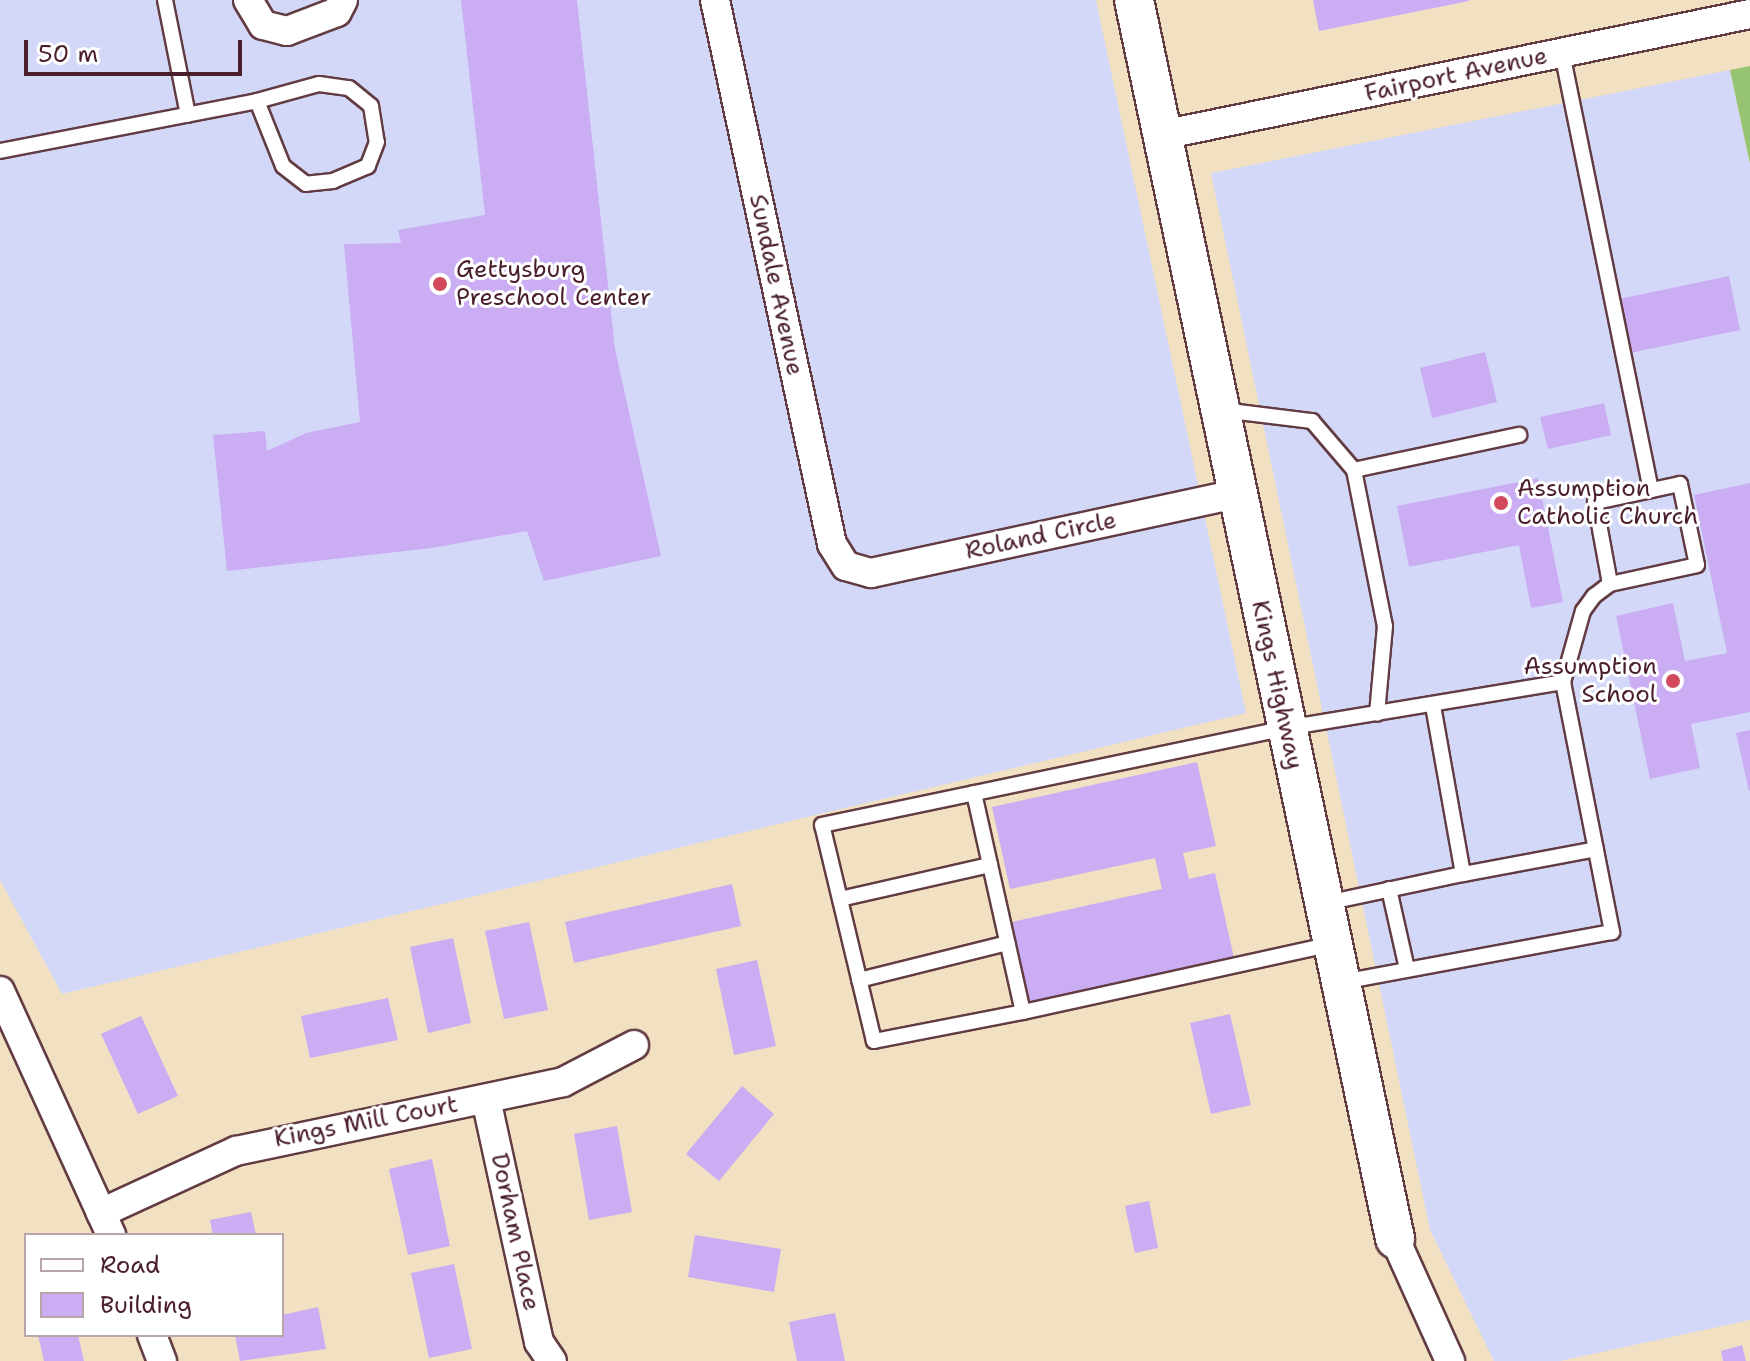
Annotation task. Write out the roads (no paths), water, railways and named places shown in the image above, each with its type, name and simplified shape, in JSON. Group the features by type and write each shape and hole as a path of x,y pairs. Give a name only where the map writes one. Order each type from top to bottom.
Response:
{"street":[{"path":"248,0 263,25 287,31 337,12 343,0"},
{"name":"Sundale Avenue","path":"715,0 832,544 846,566"},
{"name":"Kings Highway","path":"1134,0 1332,944 1337,983 1395,1239 1450,1361"},
{"name":"Fairport Avenue","path":"1162,135 1750,14"},
{"name":"Roland Circle","path":"846,566 871,573 1236,494"},
{"path":"0,991 106,1224"},
{"name":"Kings Mill Court","path":"106,1224 236,1151 486,1099 587,1074 634,1045"},
{"name":"Dorham Place","path":"486,1099 539,1342 552,1361"},
{"path":"153,1337 162,1361"}],"lane":[{"path":"165,0 188,115"},
{"path":"1562,53 1651,490"},
{"path":"0,151 257,101 319,84 349,88 371,106 377,142 368,166 333,181 306,184 283,166 257,101"},
{"path":"1218,409 1312,421 1354,470 1385,626 1377,714"},
{"path":"1354,470 1519,435"},
{"path":"1337,983 1612,932 1563,682 1583,611 1610,584 1697,565 1680,484 1595,502 1610,584"},
{"path":"1332,944 1023,1012 874,1041 822,825 1286,728 1563,682"},
{"path":"1433,705 1463,874"},
{"path":"974,793 1023,1012"},
{"path":"1323,903 1596,849"},
{"path":"840,899 990,865"},
{"path":"1389,889 1407,969"},
{"path":"859,980 1007,943"}],"place":[{"name":"Gettysburg Preschool Center","path":"440,284"},
{"name":"Assumption Catholic Church","path":"1501,503"},
{"name":"Assumption School","path":"1673,681"}]}
